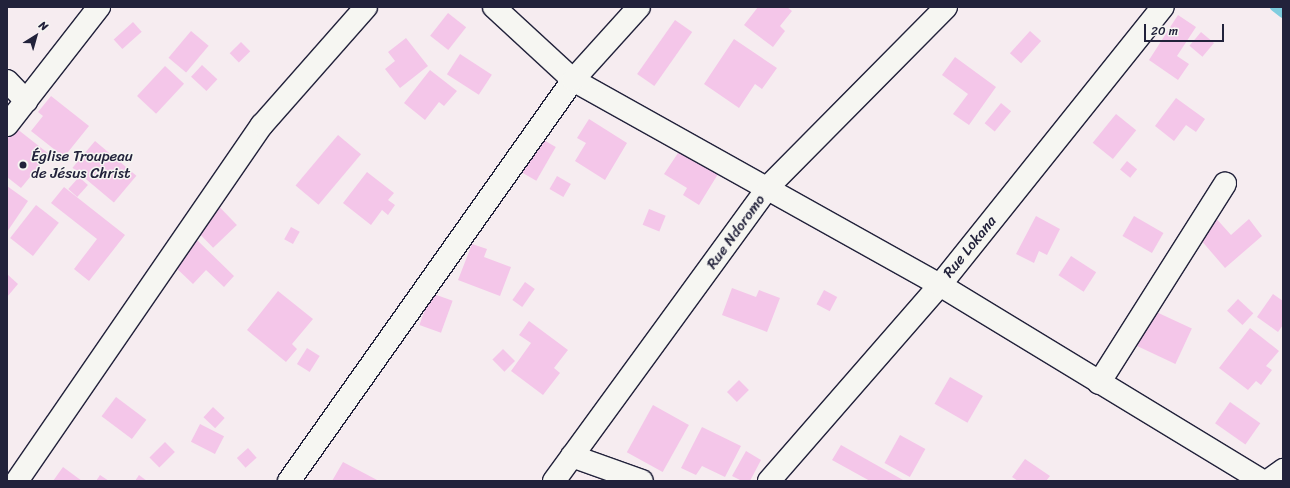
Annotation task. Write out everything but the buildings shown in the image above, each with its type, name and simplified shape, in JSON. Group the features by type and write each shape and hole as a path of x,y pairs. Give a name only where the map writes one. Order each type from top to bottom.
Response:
{"street":[{"path":"7,125 99,7"},
{"path":"17,481 262,125 366,7"},
{"path":"494,7 573,80 768,187 940,285 1262,481"},
{"path":"289,481 573,80 639,7"},
{"name":"Rue Ndoromo","path":"554,481 768,187 946,7"},
{"name":"Rue Lokana","path":"769,481 940,285 1163,7"},
{"path":"7,81 26,101"},
{"path":"1099,383 1225,184"},
{"path":"572,456 642,481"},
{"path":"1268,481 1283,470"}],"waterway":[{"path":"1274,7 1283,14"}],"place":[{"name":"Église Troupeau de Jésus Christ","path":"23,165"}]}
